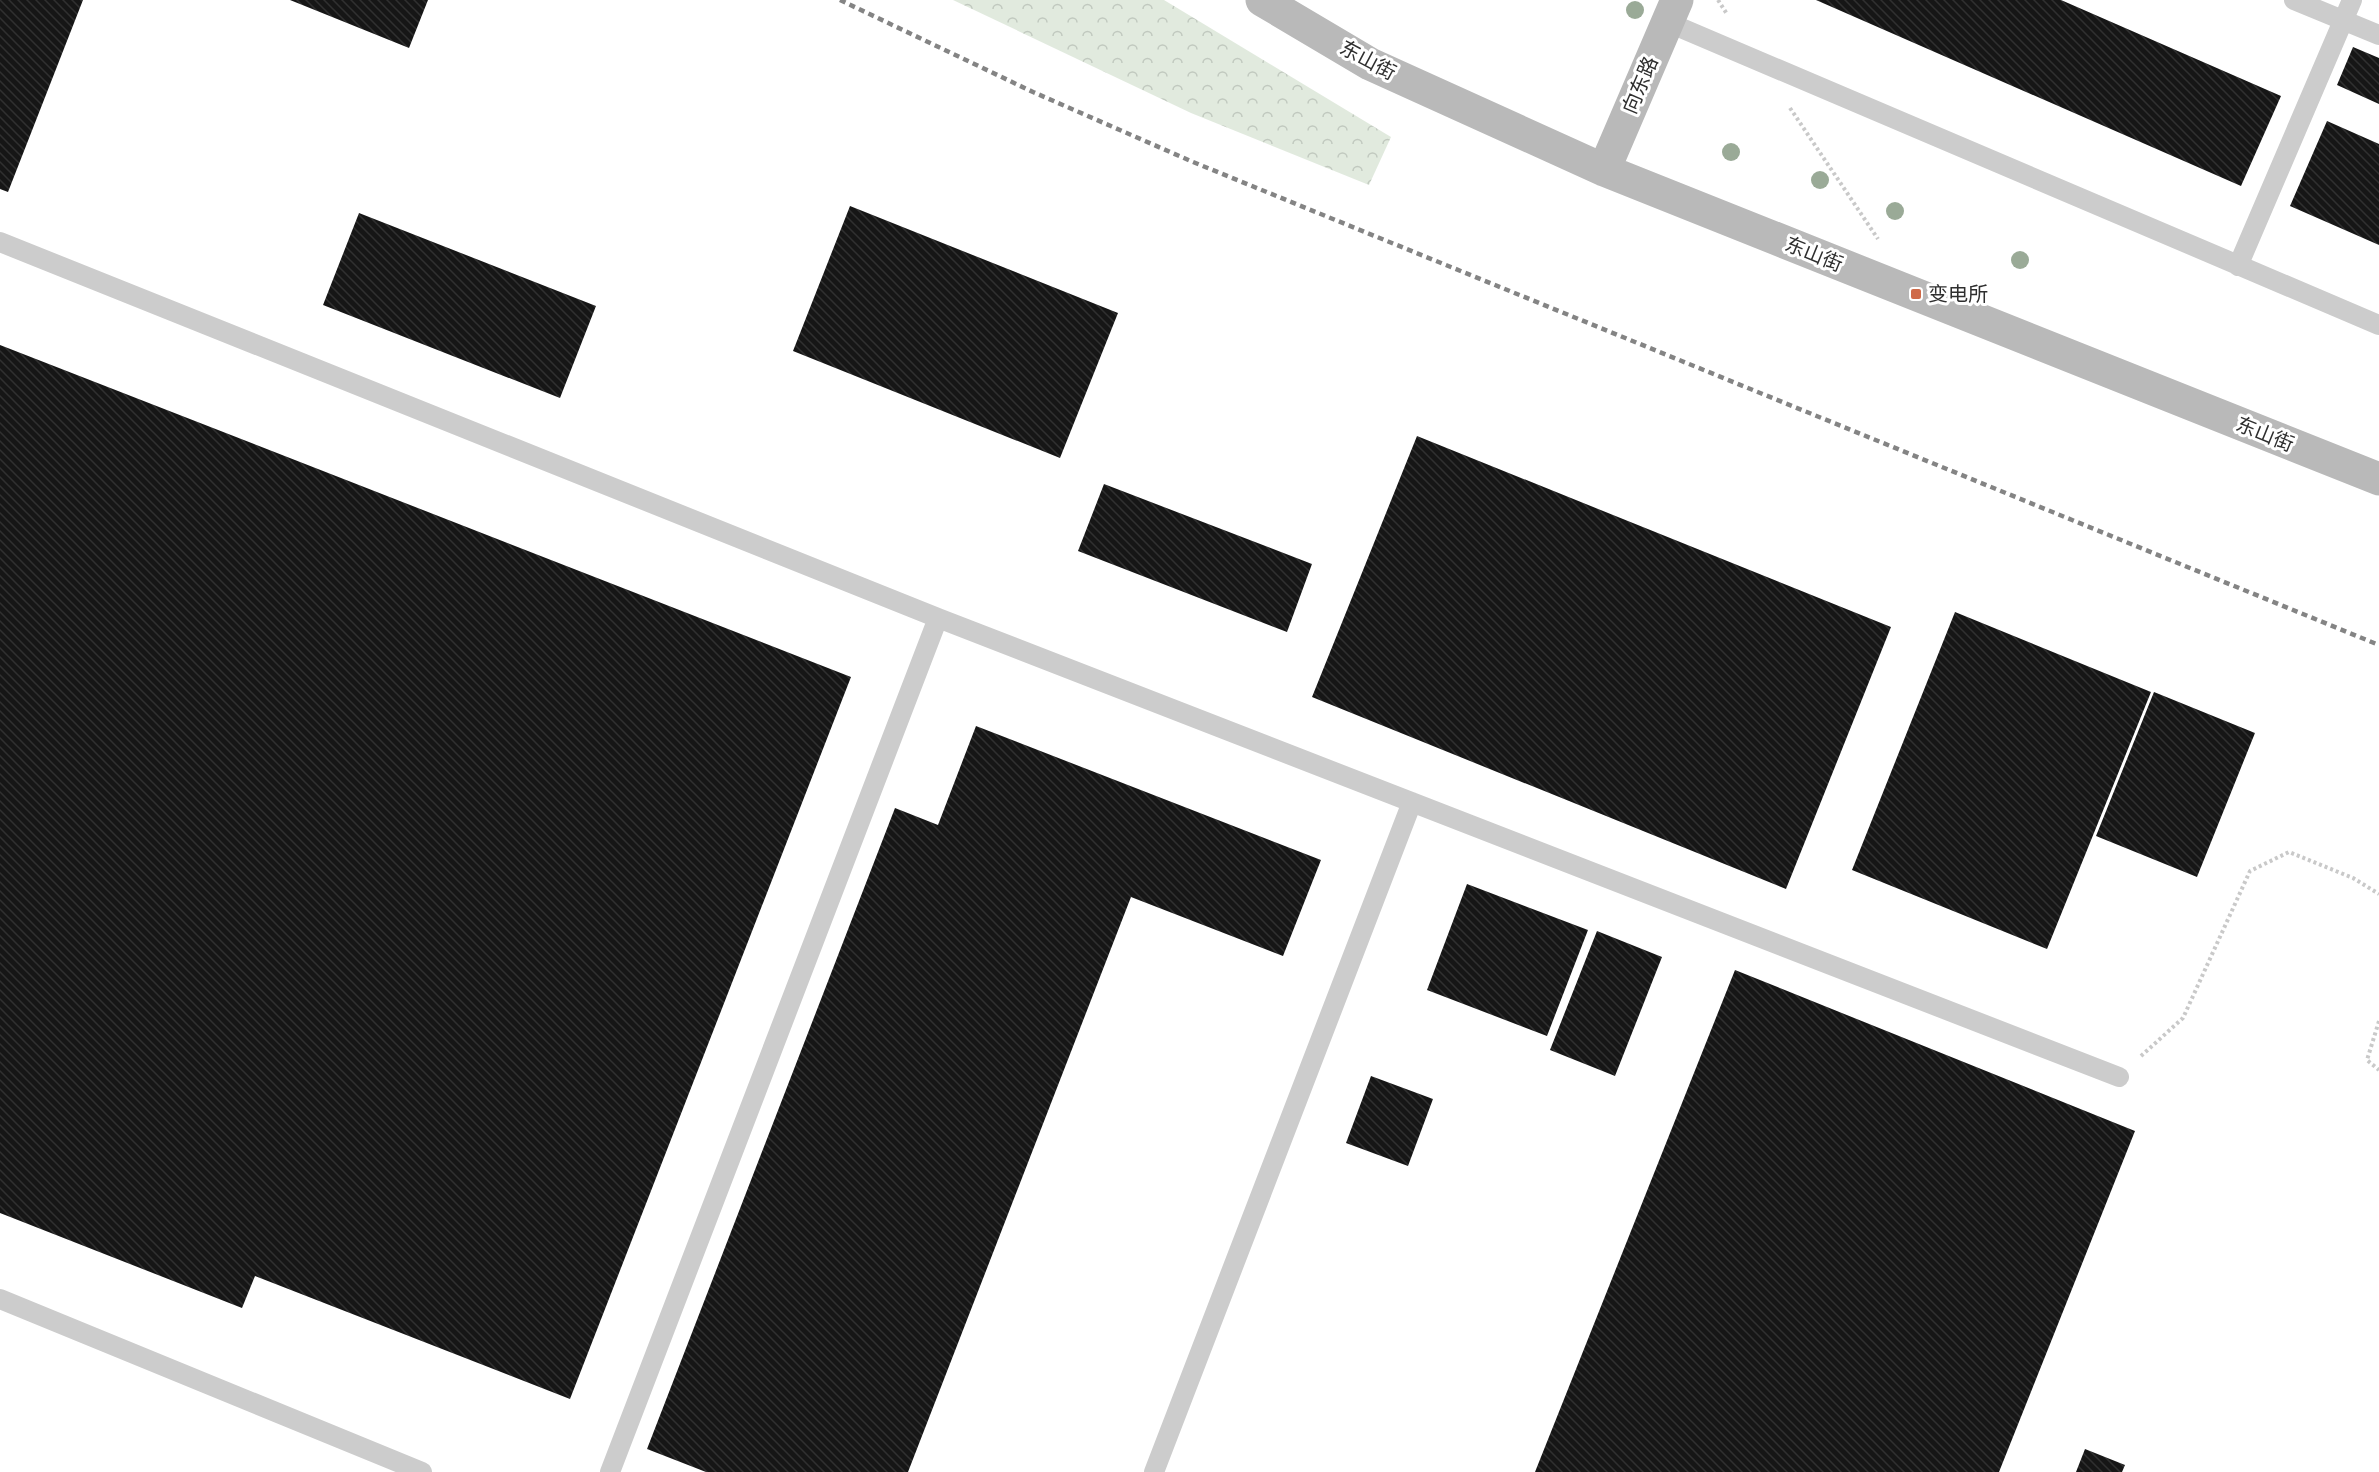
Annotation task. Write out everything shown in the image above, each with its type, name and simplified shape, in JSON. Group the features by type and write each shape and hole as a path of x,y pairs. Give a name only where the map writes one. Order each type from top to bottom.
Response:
{"main road":[{"name":"东山街","path":"1262,0 1370,64 1604,170 2379,479"},
{"name":"向东路","path":"1604,170 1672,11"}],"lane":[{"path":"2294,0 2379,34"},
{"path":"2238,266 2352,0"},
{"path":"1672,11 2238,266 2379,325"},
{"path":"0,242 938,618 2119,1077"},
{"path":"610,1472 938,618"},
{"path":"1155,1472 1412,802"},
{"path":"0,1299 422,1472"}],"path":[{"path":"1718,0 1731,20"},
{"path":"1789,107 1884,249"},
{"path":"2119,1077 2182,1018 2250,871 2289,852 2353,878 2379,894"},
{"path":"2379,1021 2367,1060 2379,1070"}],"green space":[{"path":"953,0 1164,0 1391,137 1369,185 1191,113"}],"building":[{"path":"0,0 83,0 8,192 0,189"},
{"path":"290,0 428,0 409,48"},
{"path":"1816,0 2061,0 2281,96 2241,186"},
{"path":"2353,47 2379,58 2379,104 2337,85"},
{"path":"2327,121 2379,144 2379,245 2290,206"},
{"path":"850,206 1118,313 1060,458 793,351"},
{"path":"359,213 596,306 560,398 323,305"},
{"path":"0,345 851,677 570,1399 255,1276 242,1308 0,1213"},
{"path":"1417,436 1891,627 1786,889 1312,697"},
{"path":"1104,484 1312,564 1287,632 1078,551"},
{"path":"1955,612 2151,692 2047,949 1852,870"},
{"path":"2154,692 2255,733 2197,877 2096,836"},
{"path":"976,726 1321,860 1283,956 1131,897 908,1472 706,1472 647,1449 895,808 938,825"},
{"path":"1467,884 1588,930 1547,1036 1427,990"},
{"path":"1597,931 1662,957 1615,1076 1550,1050"},
{"path":"1735,970 2135,1131 1999,1472 1535,1472"},
{"path":"1371,1076 1433,1099 1408,1166 1346,1143"},
{"path":"2085,1449 2125,1465 2122,1472 2076,1472"}],"railway":[{"path":"840,0 1033,92 1193,162 2379,645"}],"place":[{"name":"变电所","path":"1916,294"}]}
